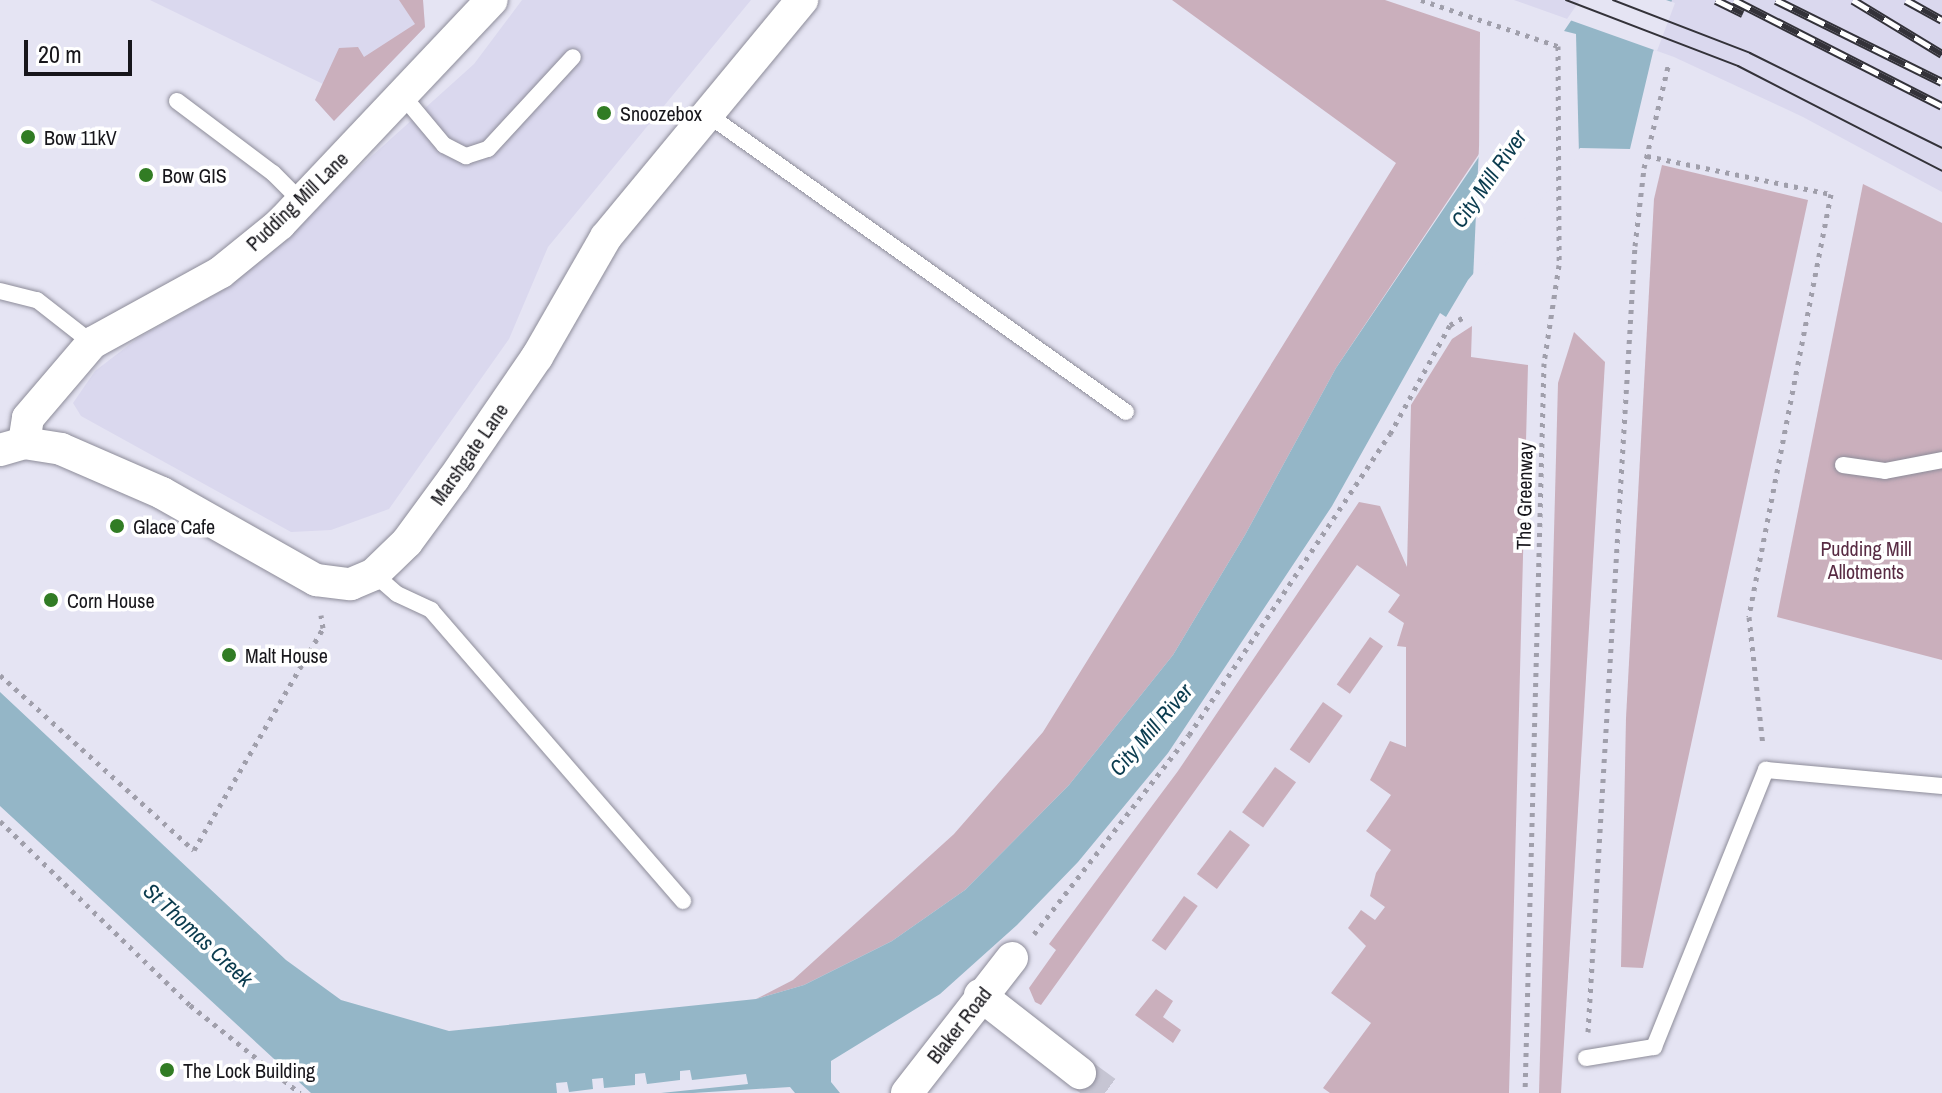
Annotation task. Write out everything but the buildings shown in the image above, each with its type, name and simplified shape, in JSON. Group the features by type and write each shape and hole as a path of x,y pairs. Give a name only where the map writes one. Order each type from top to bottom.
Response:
{"street":[{"name":"Marshgate Lane","path":"374,574 407,542 454,478 537,357 606,237 802,0"},
{"name":"Pudding Mill Lane","path":"12,447 28,418 92,343 221,272 301,201 403,96 481,4"},
{"path":"12,447 61,449 162,493 316,580 351,584 374,574"},
{"name":"Blaker Road","path":"907,1093 980,995 1012,958"},
{"path":"980,995 1080,1073"}],"lane":[{"path":"403,96 444,145 466,156 488,149 573,57"},
{"path":"177,101 273,173 301,201"},
{"path":"707,114 1126,412"},
{"path":"0,291 37,300 92,343"},
{"path":"1843,465 1885,471 1942,460"},
{"path":"374,574 397,594 431,610 683,901"},
{"path":"1586,1058 1654,1047 1766,770 1942,786"}],"path":[{"name":"The Greenway","path":"1421,0 1558,46 1559,265 1544,363 1525,1093"},
{"path":"1586,1058 1632,280 1647,156 1669,62"},
{"path":"1647,156 1831,194 1749,617 1766,770"},
{"path":"1012,958 1189,735 1390,434 1450,325 1464,317"},
{"path":"0,675 194,850 323,628 316,580"},
{"path":"0,821 190,1005 300,1093"}],"shaded area":[{"path":"150,0 423,0 425,27 334,121 315,100 323,84"},
{"path":"522,0 751,0 548,247 509,339 389,509 331,530 291,532 81,416 73,403 95,371 138,338 223,290 474,64"},
{"path":"1514,0 1942,0 1942,192 1803,117 1674,57"}],"green space":[{"path":"399,0 423,0 425,27 334,121 315,100 339,48 358,47 364,57 415,24"},
{"path":"1172,0 1385,0 1480,32 1479,154 1336,368 1245,535 1173,655 1069,785 965,890 892,941 804,985 756,999 793,980 954,834 1043,732 1396,163"},
{"path":"1662,165 1808,200 1643,968 1621,967 1626,718 1654,199"},
{"name":"Pudding Mill Allotments","path":"1863,184 1942,223 1942,660 1777,617"},
{"path":"1472,326 1471,357 1528,365 1509,1093 1330,1093 1323,1088 1371,1023 1331,993 1366,946 1348,928 1361,910 1375,920 1385,907 1370,896 1376,873 1391,850 1366,831 1391,795 1370,780 1390,741 1406,747 1406,647 1397,646 1404,623 1388,612 1400,595 1357,565 1041,1005 1035,1002 1029,988 1056,950 1049,944 1178,771 1359,502 1380,506 1407,567 1411,405 1452,339"},
{"path":"1574,332 1605,362 1561,1093 1539,1093 1558,383"},
{"path":"1370,637 1383,646 1350,694 1337,685"},
{"path":"1323,702 1343,716 1309,763 1290,750"},
{"path":"1275,767 1296,782 1263,828 1242,812"},
{"path":"1230,830 1250,845 1217,889 1197,874"},
{"path":"1184,896 1198,906 1165,950 1152,940"},
{"path":"1156,989 1173,1001 1163,1017 1181,1030 1173,1043 1135,1015"}],"water":[{"path":"1585,0 1672,0 1653,52 1630,149 1580,148 1468,280 1446,317 1440,313 1332,506 1168,753 1078,862 1017,925 940,994 831,1061 831,1082 840,1093 795,1093 790,1087 693,1093 311,1093 0,806 0,692 286,960 341,1000 449,1031 756,999 804,985 892,941 965,890 1069,785 1173,655 1245,535 1336,368"}],"pier":[{"path":"1580,0 1666,0 1675,3 1657,51 1567,19"},
{"path":"1560,30 1576,34 1579,155 1473,280 1479,147"},
{"path":"690,1070 692,1080 746,1074 748,1084 661,1093 557,1093 556,1083 567,1082 569,1092 593,1089 592,1079 603,1078 604,1088 635,1085 635,1074 645,1073 647,1084 680,1080 680,1071"}],"tunnel":[{"path":"1080,1073 1108,1093"}],"tram line":[{"path":"1566,0 1738,66 1942,171"},
{"path":"1613,0 1750,53 1942,148"}],"railway":[{"path":"1716,0 1743,13"},
{"path":"1734,0 1942,106"},
{"path":"1776,0 1942,82"},
{"path":"1853,0 1942,54"},
{"path":"1906,0 1942,20"}],"place":[{"name":"Snoozebox","path":"604,113"},
{"name":"Bow 11kV","path":"28,137"},
{"name":"Bow GIS","path":"146,175"},
{"name":"Glace Cafe","path":"117,526"},
{"name":"Corn House","path":"51,600"},
{"name":"Malt House","path":"229,655"},
{"name":"The Lock Building","path":"167,1070"}],"water label":[{"name":"City Mill River","path":"1489,179"},
{"name":"City Mill River","path":"1151,730"},
{"name":"St Thomas Creek","path":"198,935"}]}
